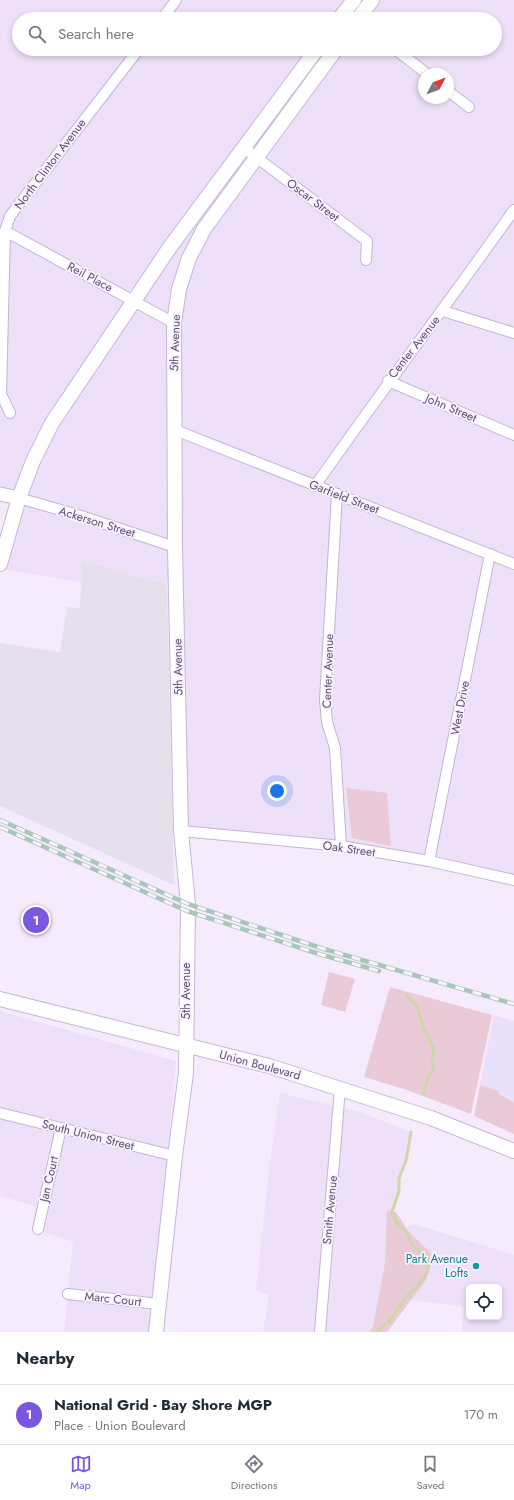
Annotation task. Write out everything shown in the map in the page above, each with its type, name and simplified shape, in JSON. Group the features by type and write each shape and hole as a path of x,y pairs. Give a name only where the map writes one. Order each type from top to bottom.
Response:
{"main road":[{"path":"354,12 372,0"},
{"path":"0,564 18,498 33,461 52,423 170,247 312,56"},
{"name":"5th Avenue","path":"156,1332 175,1156 186,1073 188,904 181,831 175,546 174,324 179,289 195,246 204,229 331,56"},
{"name":"Union Boulevard","path":"0,998 269,1066 431,1118 514,1151"}],"street":[{"path":"167,12 176,0"},
{"name":"North Clinton Avenue","path":"10,413 1,394 6,232 10,216 134,56"},
{"path":"404,56 419,68"},
{"path":"454,95 469,107"},
{"name":"Oscar Street","path":"244,148 367,241 366,260"},
{"name":"Center Avenue","path":"315,486 388,382 443,310 514,210"},
{"name":"Reil Place","path":"6,232 174,324"},
{"path":"443,310 514,333"},
{"name":"John Street","path":"388,382 514,435"},
{"name":"Garfield Street","path":"175,430 514,564"},
{"path":"0,494 18,498"},
{"name":"Center Avenue","path":"337,494 325,700 327,722 335,748 341,846"},
{"name":"Ackerson Street","path":"18,498 81,516 175,546"},
{"name":"West Drive","path":"429,861 490,554"},
{"name":"Oak Street","path":"181,831 341,846 429,861 514,880"},
{"name":"Smith Avenue","path":"320,1332 340,1088"},
{"name":"South Union Street","path":"0,1113 175,1156"},
{"name":"Jan Court","path":"38,1229 61,1128"},
{"name":"Marc Court","path":"68,1294 159,1304"}],"shaded area":[{"path":"0,0 514,0 514,885 346,851 181,831 176,586 82,561 82,582 0,569 20,499 0,494"},
{"path":"82,561 167,584 174,885 0,806 0,643 60,652 67,607 80,608"},
{"path":"346,788 387,793 391,846 352,838"},
{"path":"329,972 355,979 345,1012 321,1005"},
{"path":"390,987 492,1015 471,1114 407,1090 364,1077"},
{"path":"0,1011 176,1061 151,1332 64,1332 73,1242 32,1228 35,1206 0,1196"},
{"path":"494,1015 514,1021 514,1102 511,1099 480,1085"},
{"path":"480,1085 499,1091 499,1094 514,1102 514,1134 474,1116"},
{"path":"280,1093 360,1112 411,1132 406,1161 399,1178 399,1191 392,1212 401,1228 414,1224 514,1255 514,1332 462,1332 464,1307 404,1299 377,1332 263,1332 269,1295 256,1290 271,1153"},
{"path":"387,1211 396,1212 408,1231 431,1253 426,1280 387,1332 369,1332 373,1327 385,1263"}],"waterway":[{"path":"407,996 417,1006 423,1027 434,1049 432,1062 434,1068 427,1081 423,1094"},
{"path":"377,1332 393,1317 403,1300 423,1280 428,1270 428,1257 412,1245 406,1231 396,1223 392,1212 399,1191 399,1178 406,1161 411,1132"}],"railway":[{"path":"0,820 188,904 324,949 514,1004"},
{"path":"0,827 187,911 319,954 379,971"}],"place":[{"name":"National Grid - Bay Shore MGP","path":"36,920"},
{"name":"Park Avenue Lofts","path":"476,1266"}]}
